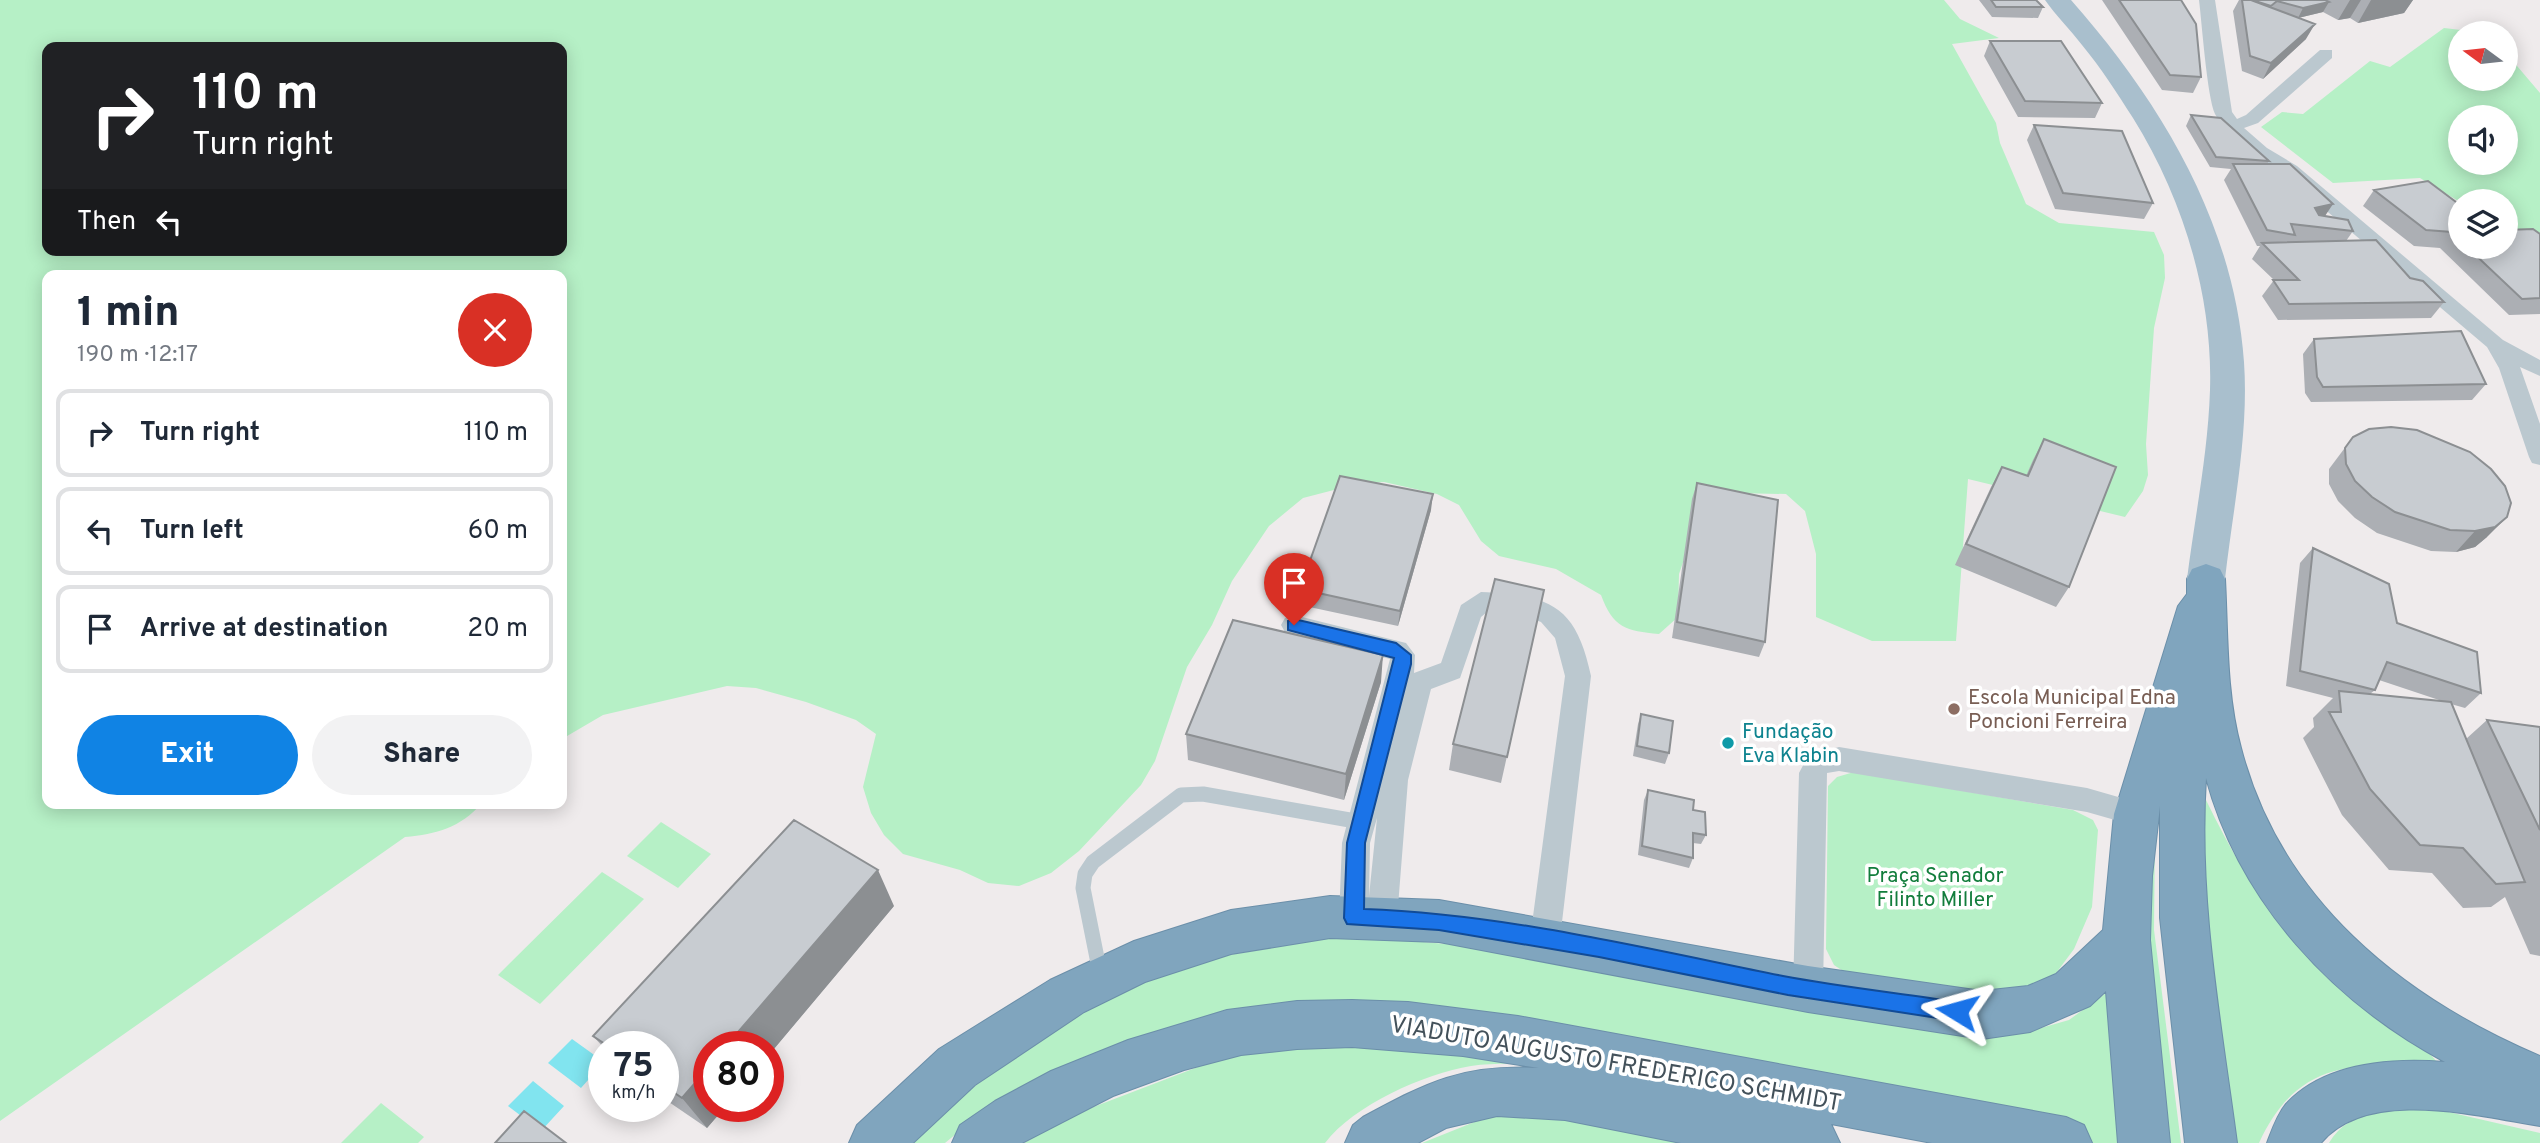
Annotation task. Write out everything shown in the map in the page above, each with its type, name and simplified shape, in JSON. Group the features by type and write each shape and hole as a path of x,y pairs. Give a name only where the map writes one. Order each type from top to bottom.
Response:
{"highway":[{"path":"2144,1143 2126,940 2127,899 2136,814 2202,594"},
{"path":"2202,594 2212,707 2229,783 2250,833 2279,887 2323,941 2369,985 2434,1029 2540,1081"},
{"path":"2202,594 2182,824 2183,918 2211,1143"},
{"path":"875,1143 957,1068 1067,996 1134,963 1231,932 1330,916 1439,921 1808,989 1982,1015 2030,1009 2073,990 2126,940"},
{"name":"VIADUTO AUGUSTO FREDERICO SCHMIDT","path":"978,1143 1002,1125 1069,1087 1157,1055 1239,1031 1309,1023 1364,1022 1419,1025 1511,1040 2066,1143"},
{"path":"2293,1143 2306,1120 2344,1095 2405,1084 2540,1100"},
{"path":"1371,1143 1439,1104 1497,1091 1565,1095 1814,1143"}],"main road":[{"path":"2067,6 2139,102 2170,161 2193,213 2222,310 2227,364 2225,419 2202,594"}],"street":[{"path":"2207,0 2223,112 2232,127 2261,155 2290,170 2495,343 2540,369"},
{"path":"2232,127 2252,118 2326,54"},
{"path":"2495,343 2510,368 2540,457"},
{"path":"1368,918 1394,780 1419,685 1425,678 1451,671 1470,612 1481,602 1501,603 1545,611 1563,624 1573,644 1578,676 1545,939"},
{"path":"1294,625 1396,650 1402,655 1403,664 1356,843 1368,918"},
{"path":"1808,989 1813,773 1818,764 1839,759 2087,800 2136,814"}],"lane":[{"path":"1101,980 1083,888 1085,874 1093,862 1181,795 1203,794 1361,822"}],"green space":[{"path":"0,0 1944,0 1960,19 1999,38 1952,44 1996,123 2000,143 2026,204 2059,223 2154,232 2164,255 2165,278 2154,328 2146,444 2148,475 2143,491 2125,517 1968,479 1956,641 1872,641 1816,617 1816,554 1805,511 1786,494 1734,493 1698,518 1679,574 1678,617 1659,634 1622,626 1610,615 1601,595 1556,569 1499,556 1481,541 1459,505 1437,494 1384,482 1357,484 1303,498 1269,526 1232,581 1212,625 1187,667 1155,761 1141,785 1079,851 1051,873 1019,886 988,883 960,870 903,854 884,835 871,813 863,787 876,734 856,720 806,702 756,688 727,686 603,715 567,736 567,270 42,270 42,809 477,809 447,828 405,837 0,1121"},
{"path":"2444,28 2448,28 2448,91 2518,91 2518,67 2540,93 2540,248 2518,235 2518,189 2448,189 2448,195 2420,178 2333,183 2261,127 2282,112 2303,114 2370,61 2390,67"},
{"name":"Praça Senador Filinto Miller","path":"1854,772 2073,810 2093,820 2098,830 2092,907 2074,949 2045,988 2009,1001 1849,975 1834,965 1826,949 1828,786 1837,777"},
{"path":"2206,800 2242,867 2287,929 2323,965 2414,1038 2440,1066 2383,1065 2334,1071 2312,1080 2293,1094 2275,1115 2259,1143 2229,1143 2198,847"},
{"path":"661,822 711,854 678,888 627,856"},
{"path":"2155,824 2154,930 2181,1143 2168,1143 2148,938"},
{"path":"602,872 644,899 540,1004 498,975"},
{"path":"1331,938 1377,938 1458,945 2030,1031 2069,1020 2106,993 2118,1143 2043,1143 1206,1017 1069,1066 1005,1100 945,1143 906,1143 1004,1062 1081,1012 1137,984 1229,955"},
{"path":"1339,1040 1536,1064 1479,1065 1432,1076 1372,1104 1353,1116 1325,1143 1024,1143 1062,1119 1224,1057"},
{"path":"381,1103 424,1137 418,1143 341,1143"},
{"path":"2431,1108 2540,1133 2540,1143 2329,1143 2338,1131 2361,1117 2388,1110"},
{"path":"1553,1116 1687,1143 1422,1143 1487,1117"}],"water":[{"path":"572,1039 588,1050 588,1080 581,1088 548,1063"},
{"path":"533,1081 564,1106 541,1131 508,1106"}],"building":[{"path":"1991,0 2036,0 2043,7 1996,7"},
{"path":"2119,0 2181,0 2196,24 2201,77 2170,75"},
{"path":"2242,0 2251,0 2315,24 2271,63 2250,56"},
{"path":"2252,0 2329,2 2303,8 2277,1 2271,6"},
{"path":"1990,41 2061,41 2102,103 2025,101"},
{"path":"2191,115 2221,118 2269,161 2216,157"},
{"path":"2034,125 2122,131 2153,203 2063,193"},
{"path":"2233,164 2290,164 2333,204 2315,208 2319,215 2348,220 2353,231 2291,224 2295,235 2267,230"},
{"path":"2428,181 2448,196 2448,232 2426,230 2374,190"},
{"path":"2533,229 2540,234 2540,298 2522,299 2480,259 2518,259 2518,230"},
{"path":"2376,240 2410,278 2423,281 2444,302 2289,304 2273,280 2299,280 2262,243"},
{"path":"2461,331 2486,384 2323,387 2317,377 2314,339"},
{"path":"2391,427 2417,430 2470,452 2491,469 2505,486 2511,503 2507,517 2495,527 2475,531 2450,530 2395,512 2372,497 2355,481 2346,464 2345,448 2353,437 2369,429"},
{"path":"2044,439 2116,467 2069,587 1966,544 2002,467 2028,476"},
{"path":"1340,476 1433,494 1400,611 1300,589"},
{"path":"1697,483 1778,500 1765,642 1677,622"},
{"path":"2313,548 2389,584 2397,623 2477,652 2481,693 2387,662 2375,690 2300,671"},
{"path":"1495,579 1544,590 1507,757 1453,744"},
{"path":"1233,620 1383,655 1346,774 1186,734"},
{"path":"2339,691 2451,702 2525,882 2496,884 2463,848 2420,845 2370,789 2329,712 2341,712"},
{"path":"1641,714 1673,721 1669,753 1637,746"},
{"path":"2487,720 2540,727 2540,830"},
{"path":"1648,790 1694,800 1693,810 1705,812 1706,835 1693,833 1693,858 1642,846"},
{"path":"794,820 878,870 739,1031 693,1031 693,1085 682,1098 679,1096 679,1031 598,1031"},
{"path":"524,1111 566,1143 495,1143"}],"place":[{"name":"Escola Municipal Edna Poncioni Ferreira","path":"1954,709"},
{"name":"Fundação Eva Klabin","path":"1728,743"}],"route":[{"path":"1294,625 1396,650 1402,655 1403,664 1356,843 1354,918 1439,921 1599,948 1788,986 1957,1011"}]}
